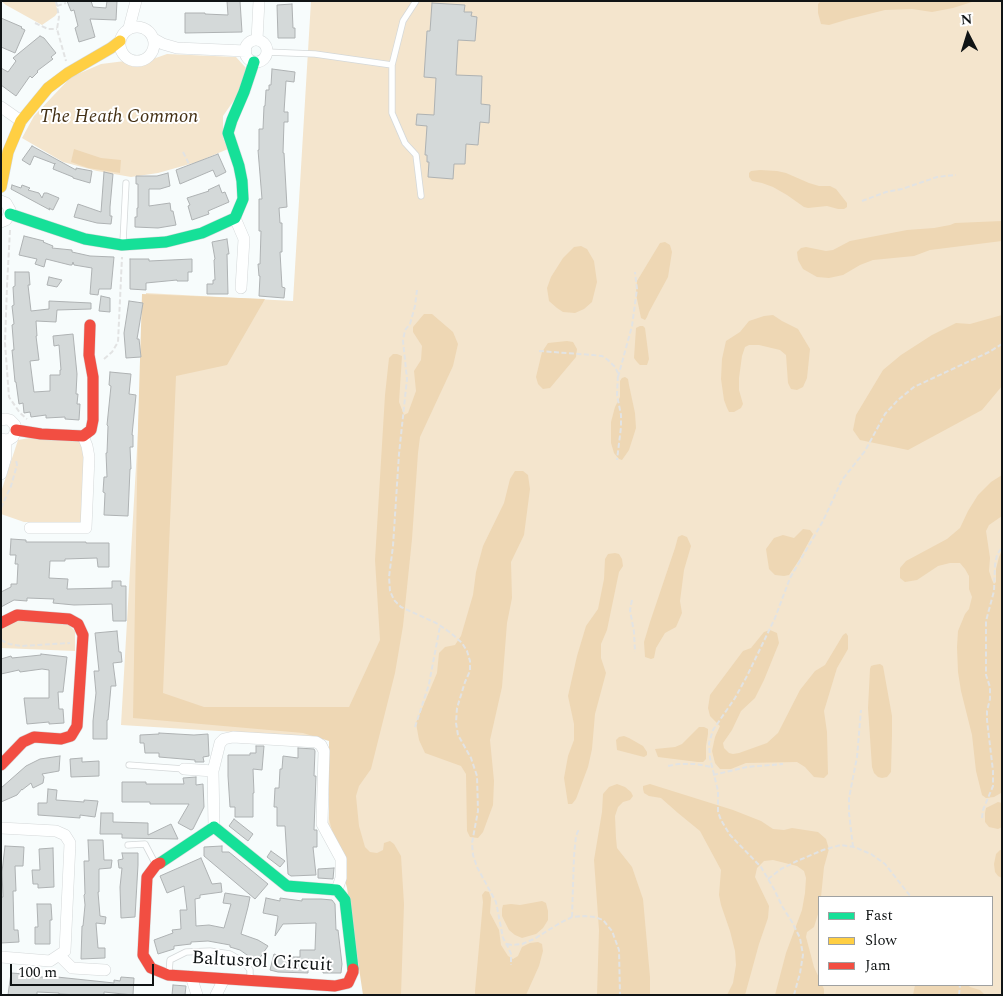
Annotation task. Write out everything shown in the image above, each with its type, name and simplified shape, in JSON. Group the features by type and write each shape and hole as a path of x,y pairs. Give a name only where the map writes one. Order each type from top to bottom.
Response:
{"street":[{"path":"137,1 144,28"},
{"path":"125,57 121,52 120,41 122,35 129,28 137,1"},
{"path":"256,40 259,1"},
{"path":"129,28 144,28 149,31 154,39 177,48"},
{"path":"89,61 110,57 125,57 134,61 140,61 149,57 153,52 154,39"},
{"path":"256,40 266,46 267,52 263,60 254,62 247,57 246,51 250,43 256,40"},
{"path":"1,187 8,152 21,121 48,88 68,73 112,48 120,41"},
{"path":"153,52 177,48 246,51"},
{"path":"1,201 9,206 7,221 85,239 122,244 166,242 202,233 235,218 243,199 242,181 228,133 254,62"},
{"path":"1,107 21,121"},
{"path":"235,218 244,239 242,288"},
{"path":"2,417 13,422 19,430 41,434 83,436 91,430 94,420 93,377 89,355 90,325"},
{"path":"1,474 6,457 4,440 13,437 19,430"},
{"path":"30,528 86,528 89,457 83,436"},
{"path":"1,622 17,615 69,619 78,624 83,635 77,726 71,736 61,739 34,738 23,742 1,765"},
{"path":"233,737 316,742 321,745 324,751 322,824 341,859 341,878 337,890 287,886 214,827 213,771 220,744 224,739 233,737"},
{"path":"184,769 213,771"},
{"path":"156,865 214,827"},
{"path":"1,828 56,831 65,835 70,843 64,951 50,961 1,957"},
{"name":"Baltusrol Circuit","path":"156,865 148,877 143,955 151,968 168,975 335,986 348,983 354,972 345,900 337,890"},
{"path":"59,955 72,968 104,970"},
{"path":"191,976 197,995"},
{"path":"216,995 224,979"}],"lane":[{"path":"416,1 403,20 392,65 392,113 405,143 416,155 422,196"},
{"path":"267,52 315,54 392,65"},
{"path":"122,244 126,183"},
{"path":"129,765 184,769"},
{"path":"128,845 145,844 156,865"},
{"path":"168,975 170,960 186,952 210,951 230,954 244,962 250,970 250,981"}],"path":[{"path":"56,1 60,17 57,29 68,73"},
{"path":"57,6 66,3"},
{"path":"35,23 48,29 57,29"},
{"path":"184,152 189,164"},
{"path":"862,201 937,177 956,175"},
{"path":"7,221 5,343 9,397 20,413 28,420 19,430"},
{"path":"103,359 112,352 118,342 122,244"},
{"path":"618,382 632,326 637,289 635,272"},
{"path":"417,290 415,306 404,341 407,378 389,577 390,591 394,600 401,607 451,633 467,651 470,671 457,708 456,723 458,735 471,758 478,776 478,811 472,843 473,855 476,868 496,902 503,938 511,954 511,965"},
{"path":"794,995 803,955 800,938 761,867 730,835 721,820 718,812 718,791 710,758 709,743 713,730 735,698 747,676 775,618 790,578 823,521 842,480 865,451 885,414 914,387 1002,344"},
{"path":"539,351 602,356 615,367 618,372 617,395 621,415 617,460"},
{"path":"1,508 11,486 17,465 16,455"},
{"path":"982,818 983,810 993,786 987,720 990,687 986,675 986,621 994,591 994,565 1002,547"},
{"path":"632,600 630,610 636,644 635,652"},
{"path":"415,727 429,684 440,626"},
{"path":"1,640 9,644 21,646 74,643"},
{"path":"853,847 849,812 857,757 861,710"},
{"path":"668,766 695,764 712,767"},
{"path":"713,775 746,767 783,764"},
{"path":"572,918 574,856 576,836 579,829"},
{"path":"768,879 781,869 797,861 841,845 853,847 871,854 885,864 910,896"},
{"path":"507,944 522,944 572,918 584,916 603,920 612,931 619,950 620,995"}],"green space":[{"path":"1,1 55,1 58,12 42,25"},
{"path":"311,1 1002,1 1002,995 365,995 350,865 328,829 333,738 121,725 146,293 293,301"},
{"name":"The Heath Common","path":"167,54 236,57 246,68 239,93 223,116 223,138 228,149 197,162 158,173 131,177 63,162 22,138 34,116 71,77 101,64 125,61 138,65"},
{"path":"35,437 77,439 86,452 81,522 24,522 1,514 1,492 18,440"},
{"path":"11,620 68,624 75,631 75,651 1,648 1,626"}],"shaded area":[{"path":"821,1 975,1 932,12 912,9 885,10 829,25 821,24 818,4"},
{"path":"74,149 101,158 121,160 120,173 88,168 71,162"},
{"path":"760,170 786,173 819,186 830,186 836,189 847,203 847,207 838,209 827,206 804,207 773,187 752,181 749,173"},
{"path":"1002,221 1002,241 930,250 914,256 873,260 843,275 829,278 817,277 803,269 798,260 797,252 801,248 806,247 826,251 833,250 850,241 907,230 934,228 955,223"},
{"path":"665,242 670,245 672,252 668,277 645,320 641,318 636,294 637,281 660,243"},
{"path":"581,246 587,249 594,261 597,282 592,302 584,309 575,313 563,312 549,301 547,288 551,277 563,258 574,247"},
{"path":"142,294 265,299 227,365 176,376 163,693 204,707 349,707 380,640 375,560 389,358 393,354 402,356 399,402 404,415 408,413 416,391 414,371 421,360 422,346 413,332 413,327 424,314 432,314 453,332 458,344 453,366 420,437 403,626 395,673 371,769 359,786 356,796 359,826 365,847 370,852 377,853 383,850 384,843 390,841 401,856 404,904 401,995 363,995 347,888 329,819 329,741 303,733 133,718"},
{"path":"773,315 798,329 810,349 807,378 803,387 797,390 791,389 788,383 786,355 780,350 759,345 749,345 745,347 742,356 739,378 739,390 743,404 741,408 734,412 729,412 724,400 721,379 722,359 726,341 740,332 749,321"},
{"path":"1002,315 1002,386 982,410 908,450 860,440 853,430 856,415 883,370 901,355 932,335 956,323 970,324"},
{"path":"640,326 645,328 649,359 647,365 640,365 634,358 636,328"},
{"path":"573,342 577,349 576,357 550,388 543,389 538,384 536,377 542,352 548,343"},
{"path":"625,377 628,379 636,428 629,450 622,460 614,453 611,443 611,422 620,397 620,381"},
{"path":"515,471 523,471 528,475 530,489 524,535 511,562 512,598 507,623 502,687 490,740 494,781 493,805 483,832 478,838 470,837 467,831 466,774 461,766 425,753 419,740 416,723 437,673 439,653 445,647 455,645 461,636 473,595 476,572 483,546 504,503 510,479"},
{"path":"1002,475 1002,516 989,525 986,531 990,558 989,571 994,584 1002,550 1002,789 1001,793 994,797 986,798 982,795 976,771 972,735 958,672 958,631 969,609 972,597 969,589 969,576 960,563 950,563 938,566 917,580 905,582 900,578 900,568 906,561 947,539 960,528 978,495 991,482"},
{"path":"803,529 810,530 813,534 799,560 789,575 775,575 769,569 766,549 774,538 783,535 794,538"},
{"path":"682,535 687,537 691,546 684,570 680,601 682,613 676,627 665,633 656,648 654,658 651,659 645,657 644,642 678,537"},
{"path":"608,554 619,554 623,566 619,572 607,630 601,644 601,658 606,673 595,714 592,749 588,767 576,799 572,804 568,804 564,778 568,756 574,740 574,724 568,696 586,626 598,609 604,579 605,559"},
{"path":"770,630 777,633 779,643 755,698 741,711 723,743 724,748 729,753 739,753 767,743 778,733 800,690 815,671 825,665 846,633 848,636 848,649 837,668 824,711 827,732 828,774 824,778 814,777 805,767 797,762 746,763 731,769 720,769 715,763 712,751 720,726 710,716 708,708 710,695 743,651 751,648 764,632"},
{"path":"880,664 883,666 892,716 891,772 887,777 882,778 874,773 872,767 868,708 870,669 871,666"},
{"path":"699,727 708,729 706,759 703,762 658,757 655,749 675,747 682,744"},
{"path":"624,736 643,746 647,755 644,757 617,750 616,740"},
{"path":"617,784 625,787 633,796 618,807 615,816 616,838 617,848 632,867 643,899 650,995 597,995 599,930 594,860 603,794 609,787"},
{"path":"650,784 733,810 761,821 773,829 784,830 792,828 818,832 826,839 829,849 824,867 821,896 818,896 818,914 814,927 807,932 806,937 818,976 818,986 822,986 824,995 775,995 786,953 802,910 806,878 804,871 797,866 773,860 764,861 757,868 755,877 769,906 768,918 745,995 727,995 733,983 736,965 735,951 719,895 721,870 700,831 661,798 644,793 643,786"},
{"path":"998,802 1002,803 1002,827 998,829 989,827 985,822 985,813 986,808"},
{"path":"1002,850 1002,878 995,872 994,864 996,854"},
{"path":"485,891 489,892 491,898 490,913 499,930 501,945 508,956 513,959 518,956 522,947 530,943 538,942 542,944 543,951 539,966 526,995 475,995 482,895"},
{"path":"542,901 546,903 548,911 548,920 543,928 536,934 522,938 509,930 502,916 503,905 520,905"},
{"path":"915,986 969,986 980,990 985,995 913,995"}],"building":[{"path":"67,1 91,1 93,7 106,8 107,1 117,1 116,20 90,19 95,37 79,42 75,28 78,26 74,10 71,11"},
{"path":"227,1 240,1 242,32 185,33 185,13 228,15"},
{"path":"432,3 465,5 464,12 472,12 471,16 477,17 475,41 458,40 456,75 482,76 481,104 490,105 489,123 480,122 478,145 466,144 465,164 454,164 453,179 428,177 429,162 427,162 427,155 425,155 427,126 416,125 417,114 434,115 436,78 424,77 427,31 430,31"},
{"path":"292,4 295,38 278,38 277,5"},
{"path":"1,18 25,30 15,53 1,47"},
{"path":"40,36 44,38 56,53 51,57 53,59 37,71 32,78 30,76 16,96 1,85 1,68 8,72 16,61 13,58"},
{"path":"272,69 295,72 294,82 286,81 284,112 288,112 288,122 284,122 283,153 287,207 279,208 280,223 282,223 282,252 280,252 282,287 285,288 284,298 259,296 260,276 258,264 260,264 261,231 259,231 259,199 262,199 258,150 259,129 263,129 266,90 269,90 269,85 271,85"},
{"path":"32,146 76,170 76,168 92,171 90,183 53,169 55,164 34,156 30,165 22,160"},
{"path":"218,154 226,172 216,177 213,170 180,184 176,170"},
{"path":"104,172 113,174 110,207 111,224 97,223 74,217 78,204 101,212"},
{"path":"168,173 170,186 160,189 149,189 149,206 170,203 176,225 158,228 135,227 135,217 137,217 138,208 136,176 157,176"},
{"path":"12,185 21,188 22,185 30,188 28,190 39,193 42,198 44,193 47,193 59,198 53,210 49,208 50,210 11,189"},
{"path":"219,185 222,193 225,192 229,202 208,211 209,214 192,220 187,198 209,191"},
{"path":"24,236 44,241 53,246 52,248 72,250 72,252 90,256 114,257 111,289 99,289 98,295 90,294 92,268 74,265 73,262 70,265 46,259 44,267 35,264 37,259 19,255"},
{"path":"227,239 229,254 227,254 228,294 207,294 207,284 213,284 213,280 215,280 215,259 212,242"},
{"path":"130,259 149,259 149,261 192,259 192,272 188,272 188,281 177,280 146,283 146,290 130,289"},
{"path":"15,272 29,272 30,285 28,285 31,311 49,309 49,301 91,303 91,309 57,310 56,322 36,321 39,360 30,361 34,392 50,391 50,375 60,375 61,370 59,345 54,346 53,336 73,334 77,374 77,404 80,404 79,420 65,419 65,417 46,418 46,415 31,417 30,412 24,413 23,403 19,404 12,350 14,350 12,306 14,305 13,287 15,286"},
{"path":"49,277 62,280 57,287 47,285"},
{"path":"101,296 110,298 110,312 99,311"},
{"path":"129,301 143,303 137,339 139,339 141,357 126,358 124,333"},
{"path":"110,372 131,374 129,394 136,395 132,435 133,447 130,447 131,469 128,516 104,515 105,493 103,492 104,477 107,477 106,453 111,386 109,385"},
{"path":"11,539 26,540 26,542 109,543 109,567 98,567 97,558 50,561 49,578 68,579 67,589 112,588 112,581 121,581 121,586 126,586 126,621 113,621 112,604 74,605 53,603 54,599 27,598 27,601 14,600 1,607 1,592 11,587 11,584 17,584 18,564 15,564 16,555 10,555"},
{"path":"117,631 122,662 113,663 116,686 111,686 107,739 93,739 96,693 94,671 99,671 95,633"},
{"path":"41,654 67,657 63,692 58,692 59,709 63,709 64,723 27,724 24,698 49,698 49,670 20,672 19,670 1,674 1,659 11,656 12,658"},
{"path":"159,733 208,734 209,756 203,757 204,762 195,762 195,760 159,757 159,753 145,753 144,743 140,743 140,735"},
{"path":"256,746 264,746 262,770 253,769 253,817 235,817 235,807 230,807 228,755 250,755 250,753 256,753"},
{"path":"298,748 314,749 315,751 314,830 317,830 317,847 313,847 316,875 291,876 288,874 285,826 277,826 277,807 274,807 275,788 279,788 283,756 298,758"},
{"path":"60,756 59,771 42,774 44,777 43,783 33,788 31,783 17,795 1,802 1,788 26,766 40,759"},
{"path":"82,758 82,762 99,761 99,776 71,777 70,759"},
{"path":"196,777 196,785 203,784 204,807 191,830 178,823 189,804 122,802 122,782 184,784 183,778"},
{"path":"48,789 57,790 56,800 98,801 95,817 80,815 80,818 38,815 38,803 47,803"},
{"path":"101,813 113,813 113,822 148,823 148,835 171,824 178,839 122,838 122,834 100,834"},
{"path":"234,819 253,834 248,841 229,826"},
{"path":"88,840 103,840 104,860 112,860 111,868 99,869 100,916 106,917 105,924 96,923 98,948 105,948 105,958 81,959 85,905 84,861 89,861"},
{"path":"5,846 24,847 23,866 15,866 16,891 13,891 14,930 18,930 19,942 1,943 2,872"},
{"path":"222,846 222,852 229,852 268,884 255,899 204,856 204,847"},
{"path":"53,848 54,887 38,888 38,884 33,884 32,870 40,870 39,849"},
{"path":"271,851 285,861 280,867 267,857"},
{"path":"122,853 138,853 135,917 121,918 120,887 122,868 119,868 118,860 123,859"},
{"path":"201,858 212,884 221,883 222,892 200,895 200,898 195,899 196,926 209,925 224,928 231,904 223,903 225,893 250,897 241,934 268,946 257,962 240,950 230,947 230,945 208,941 174,946 174,949 158,954 154,940 173,933 172,930 181,929 180,910 187,910 184,886 167,893 160,876"},
{"path":"334,868 333,879 318,878 318,869"},
{"path":"266,898 280,901 280,898 302,901 302,899 332,900 335,904 336,930 338,930 342,964 341,973 323,973 323,966 308,966 308,973 270,970 274,954 284,957 300,957 300,950 315,950 316,923 283,924 275,936 278,916 263,913"},
{"path":"37,904 51,904 50,944 35,944 35,927 38,927"},
{"path":"11,973 114,983 114,980 120,981 121,977 134,978 133,995 104,992 104,995 79,995 37,992 37,995 8,995"},
{"path":"173,985 186,986 185,995 172,995"}],"traffic: fast":[{"path":"10,214 85,239 122,245 166,242 202,233 235,218 243,199 242,181 228,133 254,62"},
{"path":"214,827 287,886 337,890 345,900 353,969"},
{"path":"160,863 214,827"}],"traffic: slow":[{"path":"1,187 8,152 21,121 48,88 68,73 120,41"}],"traffic: jam":[{"path":"16,430 41,434 83,436 91,430 93,420 93,377 89,355 90,325"},
{"path":"1,623 17,615 69,619 78,624 83,635 77,726 71,736 61,739 34,737 23,742 1,765"},
{"path":"160,863 156,865 147,877 143,955 151,968 168,975 335,986 348,983 353,969"}]}
